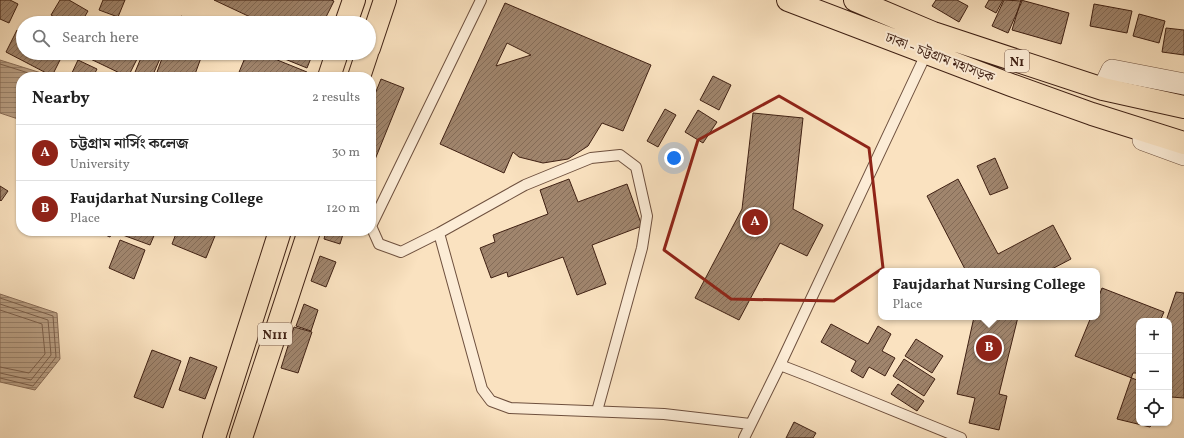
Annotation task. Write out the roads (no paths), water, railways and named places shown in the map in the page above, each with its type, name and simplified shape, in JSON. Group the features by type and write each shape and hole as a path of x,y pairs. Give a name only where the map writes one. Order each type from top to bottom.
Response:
{"highway":[{"name":"ঢাকা - চট্টগ্রাম মহাসড়ক","path":"788,0 1011,85 1092,114 1184,143"},
{"name":"ঢাকা - চট্টগ্রাম মহাসড়ক","path":"854,0 933,33 1103,89 1184,107"},
{"path":"376,28 384,5"},
{"path":"331,72 335,60"},
{"path":"361,72 365,60"},
{"name":"N111","path":"214,438 278,236"},
{"name":"N111","path":"241,438 307,236"}],"street":[{"path":"1103,89 1112,70 1184,84"},
{"path":"1011,85 1078,117 1184,155"}],"lane":[{"path":"376,216 480,0"},
{"path":"744,438 780,365 927,52"},
{"path":"375,236 379,244 401,252 439,233 525,185 592,158 620,155 636,167 647,216 642,248 597,411"},
{"path":"439,233 482,389 491,401 510,408 664,414 750,424"},
{"path":"780,365 961,438"}],"water":[{"path":"0,60 38,72 16,72 16,118 0,113"},
{"path":"0,294 57,313 60,359 35,390 0,382"}],"place":[{"name":"চট্টগ্রাম নার্সিং কলেজ","path":"755,222"},
{"name":"Faujdarhat Nursing College","path":"989,348"}]}
